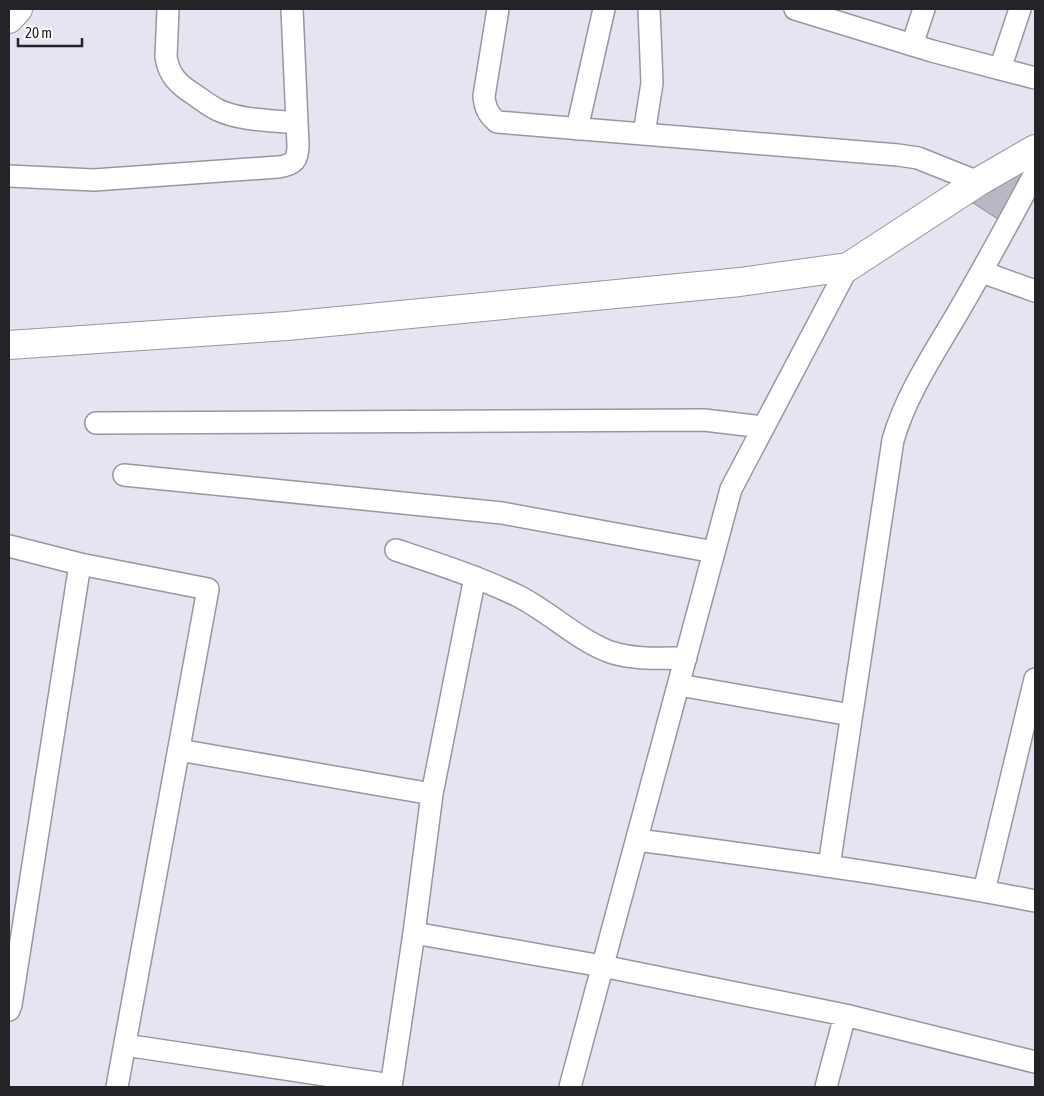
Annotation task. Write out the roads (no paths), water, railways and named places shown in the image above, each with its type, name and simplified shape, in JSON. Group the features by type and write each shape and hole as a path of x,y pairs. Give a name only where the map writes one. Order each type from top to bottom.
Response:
{"street":[{"path":"9,19 18,9"},
{"path":"168,9 166,57 170,73 183,88 217,110 228,114 239,117 297,123"},
{"path":"9,176 94,180 287,166 297,160 298,153 292,9"},
{"path":"498,9 484,96 485,106 489,115 497,122 908,156 929,162 978,182"},
{"path":"577,129 604,9"},
{"path":"644,134 652,84 649,9"},
{"path":"796,9 838,15 912,45 1035,78"},
{"path":"912,45 924,9"},
{"path":"1000,69 1020,9"},
{"path":"9,345 286,326 740,282 848,267 978,182 1035,149"},
{"path":"829,866 895,433 908,398 982,272 1035,173"},
{"path":"570,1087 731,489 848,267"},
{"path":"982,272 1035,291"},
{"path":"96,423 704,420 763,427"},
{"path":"124,475 502,513 714,552"},
{"path":"9,546 80,564 208,589 117,1087"},
{"path":"396,550 475,577 519,597 592,643 611,652 636,657 686,658"},
{"path":"9,1010 12,1005 80,564"},
{"path":"125,1045 315,1080 391,1086 414,933 432,794 475,577"},
{"path":"984,891 1035,680"},
{"path":"679,685 852,715"},
{"path":"179,750 432,794"},
{"path":"638,840 829,866 1035,901"},
{"path":"414,933 602,966 845,1015 1035,1062"},
{"path":"826,1087 845,1015"}]}
